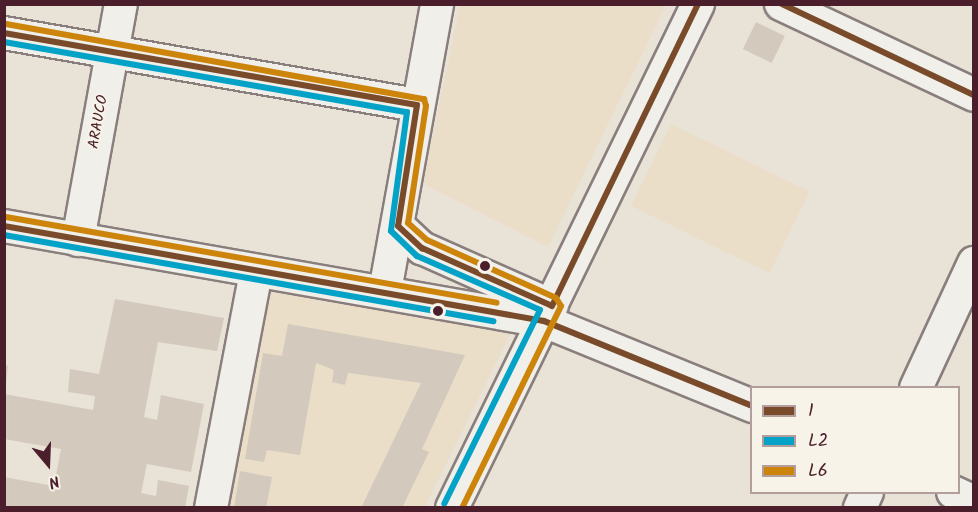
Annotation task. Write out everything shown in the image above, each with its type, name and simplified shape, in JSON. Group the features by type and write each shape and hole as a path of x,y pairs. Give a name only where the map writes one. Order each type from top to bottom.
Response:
{"street":[{"name":"ARAUCO","path":"78,240 121,4"},
{"path":"385,291 437,4"},
{"path":"452,507 698,4"},
{"path":"781,4 974,94"},
{"path":"4,33 417,105"},
{"path":"4,226 256,271 548,314"},
{"path":"398,226 422,248 548,314 750,405"},
{"path":"916,386 974,263"},
{"path":"211,507 256,271"},
{"path":"957,494 974,502"}],"shaded area":[{"path":"460,5 666,5 548,247 423,184"},
{"path":"671,124 809,192 770,273 631,206"},
{"path":"261,282 516,322 425,507 218,508"}],"building":[{"path":"756,22 785,36 772,63 743,49"},
{"path":"115,299 224,318 217,351 158,342 144,417 157,420 161,395 204,404 191,472 147,464 141,493 156,496 158,480 189,486 185,508 4,508 4,477 54,486 61,449 4,439 4,394 93,410 95,396 68,392 70,369 99,374"},
{"path":"288,324 465,355 422,449 429,452 402,508 361,508 421,383 348,373 345,385 332,382 334,370 316,363 300,455 267,450 264,462 245,459 263,353 282,356"},
{"path":"4,365 8,366 6,383 4,383"},
{"path":"240,471 272,477 266,508 234,508"}],"transit line":[{"name":"1","path":"4,33 417,105 398,226 422,248 552,306 698,4"},
{"name":"1","path":"782,4 974,95"},
{"name":"L6","path":"6,24 424,99 426,106 408,223 427,240 556,298 561,306 462,508"},
{"name":"L2","path":"4,42 407,112 391,231 417,256 540,310 444,504"},
{"name":"L6","path":"6,217 497,303"},
{"name":"1","path":"4,226 544,321 750,405"},
{"name":"L2","path":"4,235 493,321"}]}
